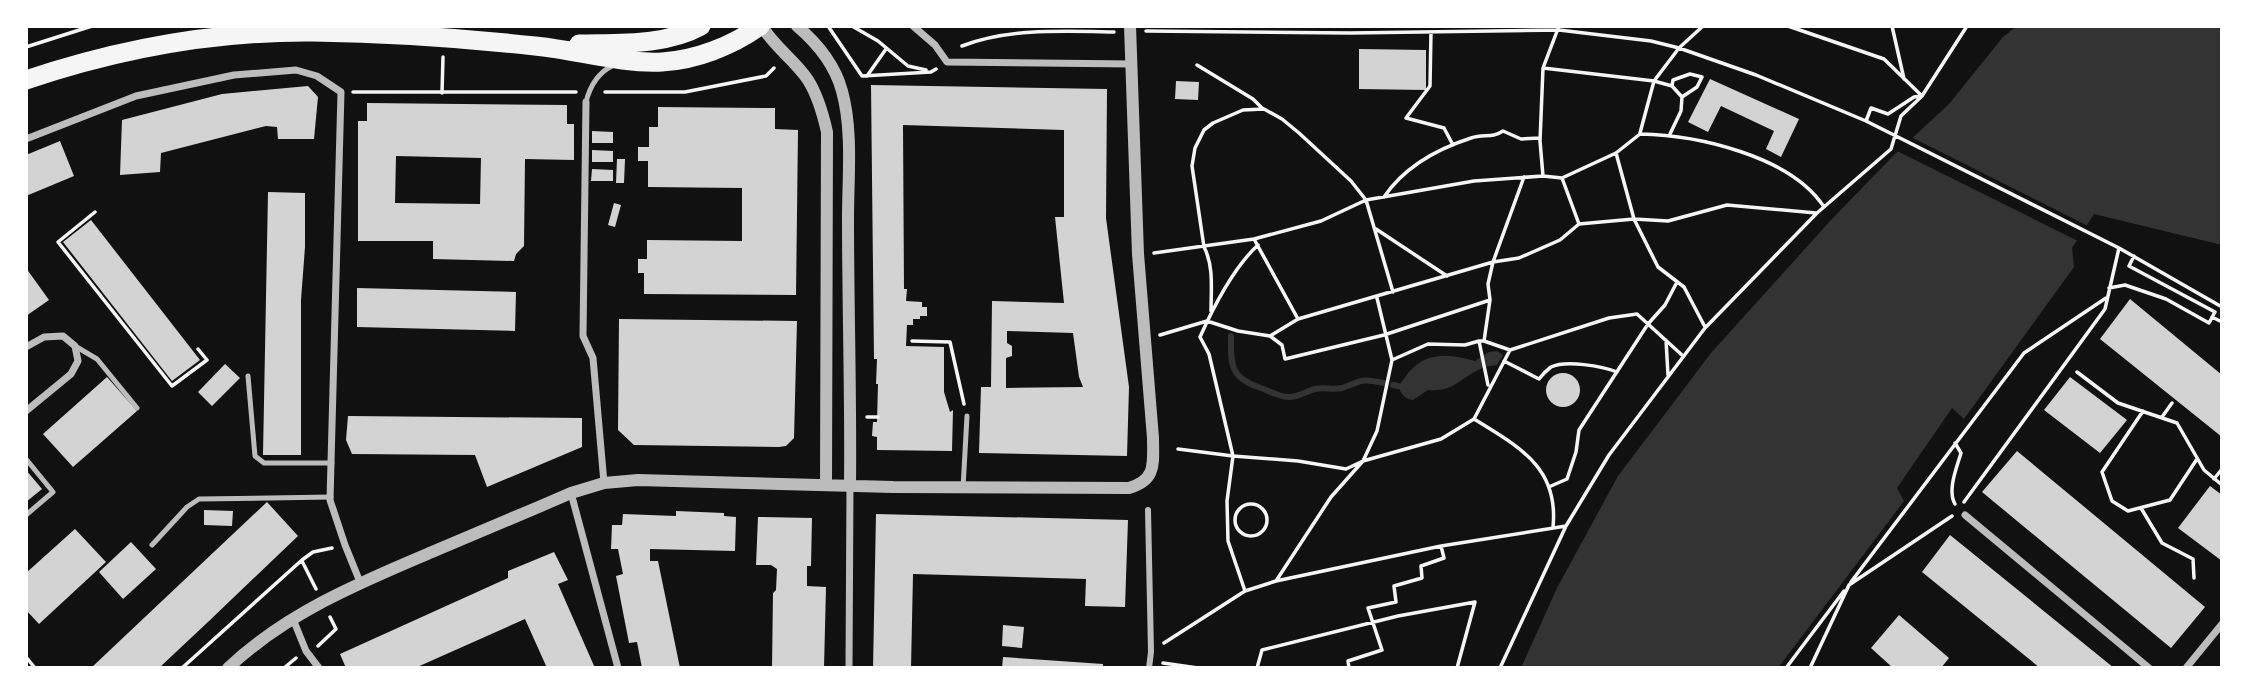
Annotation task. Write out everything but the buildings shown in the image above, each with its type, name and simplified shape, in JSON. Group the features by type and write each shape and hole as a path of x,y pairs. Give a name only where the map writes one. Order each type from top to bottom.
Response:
{"highway":[{"path":"537,46 640,41 670,37 701,26"},
{"path":"26,80 70,66 220,36 313,32 537,46 632,61 662,62 684,59 727,46 761,26"}],"street":[{"path":"761,26 808,80 817,96 827,132 826,485"},
{"path":"797,26 826,58 841,88 845,103 849,163 849,668"},
{"path":"913,26 935,45 947,62 1133,64"},
{"path":"228,668 264,638 293,619 360,582 571,493 604,483 638,480 963,488 1129,488 1143,484 1153,464 1153,438 1138,254 1130,26"},
{"path":"26,139 136,96 234,75 296,69 317,76 341,92 331,497 345,545 360,582"},
{"path":"586,102 583,337 593,358 604,483"},
{"path":"26,347 44,337 63,336 75,346 78,361 76,368 26,411"},
{"path":"571,493 618,668"},
{"path":"1148,510 1150,665"},
{"path":"1962,512 2149,668"},
{"path":"293,619 306,651 318,668"},
{"path":"2186,668 2222,624"}],"lane":[{"path":"586,102 593,83 608,67 632,61"},
{"path":"75,346 97,359 137,408"},
{"path":"248,376 255,456 264,463 332,463"},
{"path":"963,488 967,416"},
{"path":"26,458 52,492 26,515"},
{"path":"152,545 187,507 199,499 331,497"}],"path":[{"path":"26,47 92,26"},
{"path":"828,26 862,76 931,72 908,66 878,41 852,26"},
{"path":"1138,254 1254,239 1321,221 1366,200 1474,181 1543,176 1562,178 1616,153 1640,134 1654,81 1679,48 1703,26"},
{"path":"1788,26 1884,60 1922,96"},
{"path":"1892,26 1904,81"},
{"path":"1500,668 1566,526 1609,455 1705,328 1817,213 1891,149 1901,116 1922,96 1967,26"},
{"path":"1543,176 1540,138 1543,68 1559,28"},
{"path":"1144,32 1431,32 1559,28 1651,41 1679,48 1756,75 1866,121 2119,248 2222,307"},
{"path":"958,48 983,38 1005,35 1118,32"},
{"path":"1431,32 1430,86 1406,118 1444,128 1453,145"},
{"path":"867,76 886,49"},
{"path":"442,93 443,55"},
{"path":"341,92 685,92 765,76 776,65"},
{"path":"1197,65 1282,119 1351,181 1366,200 1393,292"},
{"path":"1543,68 1654,81 1672,86 1682,97 1681,111 1670,134"},
{"path":"1672,86 1673,80 1684,75 1702,77 1697,87 1682,97"},
{"path":"1866,121 1871,108 1888,114 1914,97 1922,96"},
{"path":"1211,313 1212,278 1204,247 1192,166 1195,148 1204,130 1213,122 1243,110 1264,110"},
{"path":"1384,197 1392,186 1423,159 1453,145 1480,135 1493,137 1503,131 1521,139 1540,138"},
{"path":"1640,134 1670,134 1723,145 1794,177 1816,194 1824,207"},
{"path":"1616,153 1634,219 1658,267 1684,287 1705,328"},
{"path":"1489,388 1481,353 1490,300 1488,284 1493,262 1524,177"},
{"path":"1562,178 1579,224"},
{"path":"1270,336 1298,319 1493,262 1519,258 1560,240 1579,224 1634,219 1668,221 1727,205 1817,213"},
{"path":"95,212 58,242 172,386 207,360 198,349"},
{"path":"1374,228 1447,276"},
{"path":"1254,239 1298,319"},
{"path":"1245,591 1228,541 1227,501 1233,456 1209,354 1200,337 1211,313 1240,266 1258,245"},
{"path":"1811,668 1849,585 1962,512 2105,309 2119,248"},
{"path":"2109,288 2125,285 2166,299 2208,323 2215,312 2129,266 2134,256"},
{"path":"1551,486 1567,478 1576,452 1579,430 1648,324 1665,305 1677,282"},
{"path":"1276,581 1331,497 1363,461 1377,432 1392,360 1377,297"},
{"path":"1786,668 2024,353 2106,298"},
{"path":"1144,339 1207,321 1238,331 1270,336 1282,345 1286,359 1384,335 1490,300"},
{"path":"1392,360 1428,344 1465,345 1481,341 1510,350 1609,318 1637,314 1683,356"},
{"path":"2212,317 2222,322"},
{"path":"1666,339 1668,377"},
{"path":"912,341 950,342 967,416"},
{"path":"1178,449 1298,461 1346,469 1363,461 1441,439 1474,419 1510,350"},
{"path":"1504,361 1539,379 1552,367 1575,364 1604,367 1617,372"},
{"path":"2077,372 2118,404 2176,423 2204,470 2222,485"},
{"path":"2162,417 2172,404"},
{"path":"2143,411 2102,472 2112,501 2128,511 2170,500 2197,459"},
{"path":"1474,419 1529,456 1551,486 1555,510 1553,528"},
{"path":"1955,443 1961,453 1953,481 1952,500 1962,512"},
{"path":"2214,479 2222,469"},
{"path":"1254,505 1262,509 1267,524 1257,536 1246,535 1238,528 1236,518 1240,510 1254,505"},
{"path":"2141,508 2162,543 2193,559 2194,578"},
{"path":"1228,519 1236,518"},
{"path":"1151,652 1245,591 1276,581 1441,546 1566,526"},
{"path":"182,668 302,560 313,552 345,545"},
{"path":"1349,668 1348,660 1382,650 1368,608 1396,602 1394,586 1422,579 1421,566 1444,558 1441,546"},
{"path":"302,560 323,603"},
{"path":"1257,668 1262,650 1398,616 1475,602 1457,668"},
{"path":"26,657 35,668"},
{"path":"1150,665 1198,668"}],"shaded area":[{"path":"2017,26 2222,26 2222,245 2094,214 2072,248 2074,267 1964,419 1952,408 1897,488 1904,501 1778,668 1521,668 1557,588 1618,476 1711,353 1831,220 1894,155 1949,104 2003,37"},
{"path":"1497,351 1503,355 1497,365 1482,368 1450,387 1428,390 1413,400 1404,396 1398,386 1411,370 1427,359 1450,356 1475,361 1489,352"}],"pier":[{"path":"1909,136 2090,227 2080,242 1895,150"}],"waterway":[{"path":"1231,336 1232,361 1237,374 1249,383 1281,396 1293,397 1318,388 1342,388 1362,381 1384,383"},
{"path":"1393,385 1398,386"}]}
